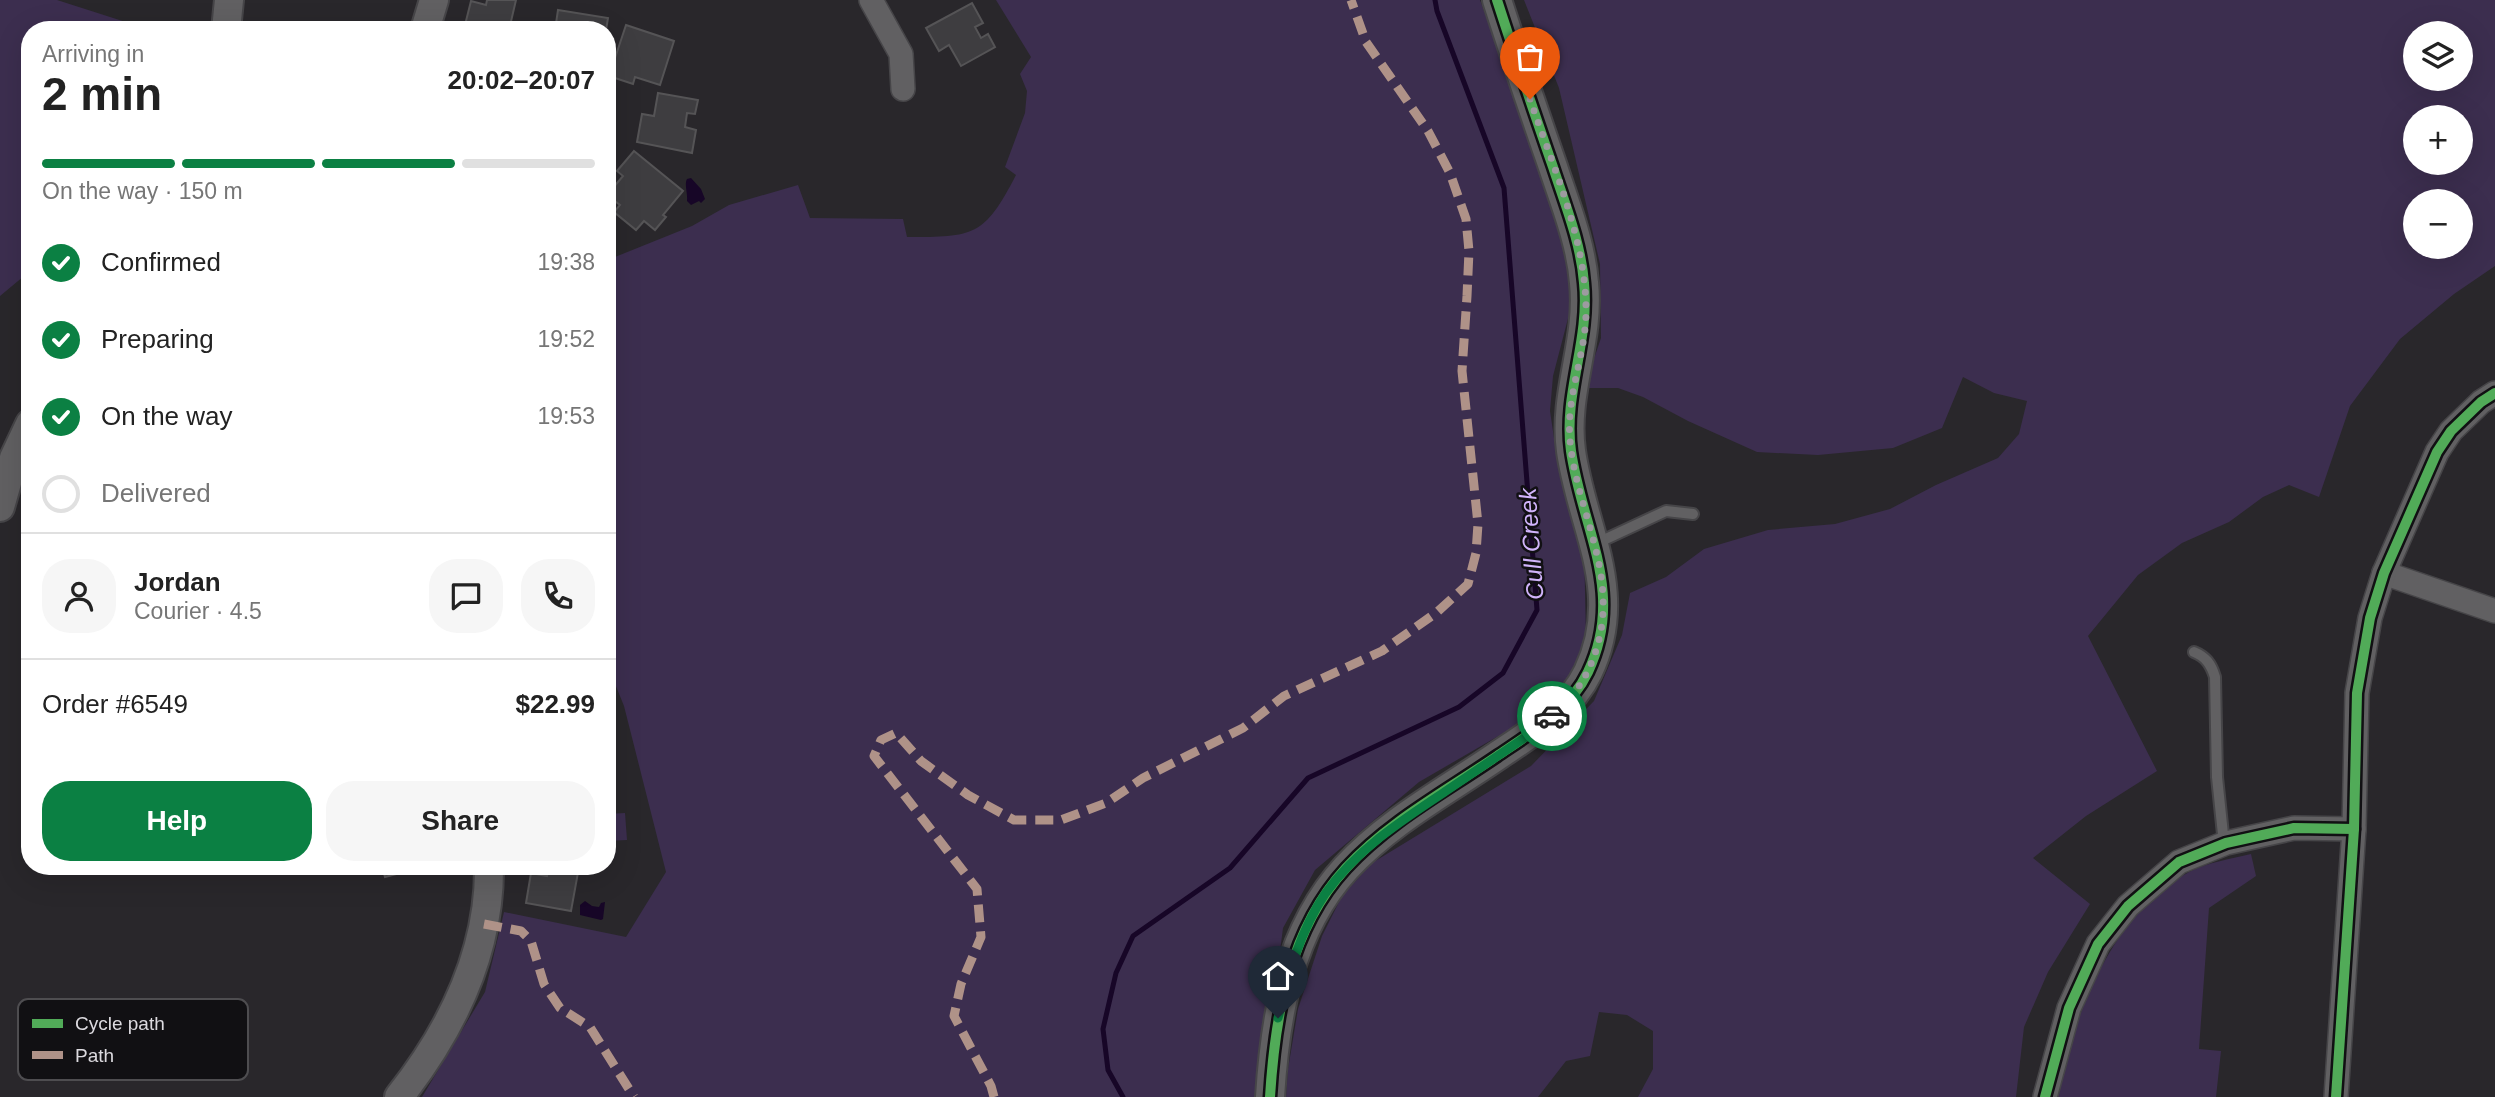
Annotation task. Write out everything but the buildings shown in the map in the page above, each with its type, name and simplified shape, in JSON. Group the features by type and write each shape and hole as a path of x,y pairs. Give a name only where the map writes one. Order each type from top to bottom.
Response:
{"street":[{"path":"227,21 229,0"},
{"path":"428,21 434,0"},
{"path":"871,0 901,54 903,89"},
{"path":"1270,1097 1273,1054 1288,976 1299,945 1325,894 1346,868 1401,820 1539,728 1575,694 1588,673 1601,634 1605,602 1595,544 1574,469 1569,435 1586,317 1584,278 1563,198 1497,0"},
{"path":"2336,1097 2354,829 2357,693 2370,618 2384,573 2437,452 2451,431 2481,402 2495,393"},
{"path":"0,507 21,443"},
{"path":"2384,573 2495,611"},
{"path":"2045,1097 2069,1008 2098,944 2127,906 2179,862 2224,844 2294,828 2354,829"},
{"path":"399,1097 430,1056 459,1004 484,924 488,875"}],"lane":[{"path":"1595,544 1666,511 1693,514"},
{"path":"2193,652 2208,662 2215,677 2217,777 2224,844"}],"shaded area":[{"path":"0,0 57,0 123,21 21,21 21,278 0,296"},
{"path":"996,0 1480,0 1547,186 1572,280 1571,307 1553,376 1550,411 1555,445 1584,545 1586,637 1579,663 1550,706 1419,782 1315,870 1283,928 1261,1097 422,1097 485,992 504,912 626,937 666,872 624,706 616,686 616,257 692,226 729,205 798,185 810,218 903,219 907,237 948,236 975,229 995,211 1016,175 1005,167 1025,113 1027,91 1020,74 1031,57"},
{"path":"1524,0 2495,0 2495,266 2454,294 2400,339 2350,406 2319,497 2289,485 2263,497 2229,522 2182,543 2138,575 2088,636 2157,771 2086,816 2033,858 2090,904 2048,972 2024,1027 2016,1097 1638,1097 1653,1069 1653,1031 1627,1015 1599,1012 1590,1056 1566,1061 1538,1097 1286,1097 1298,1009 1322,936 1342,896 1372,863 1531,766 1594,701 1622,635 1630,593 1666,577 1704,549 1768,530 1835,524 1890,509 1998,458 2019,434 2027,401 1994,393 1963,377 1942,428 1893,448 1818,455 1757,452 1643,397 1618,388 1584,388 1601,338 1600,264 1559,88"},
{"path":"691,178 701,189 705,199 701,203 699,201 691,205 687,201 686,184 687,179"},
{"path":"625,813 627,840 616,841 616,814"},
{"path":"2251,854 2256,876 2209,908 2199,1049 2221,1051 2216,1097 2053,1097 2086,1001 2116,942 2136,915 2160,892 2189,872 2212,863"},
{"path":"585,901 599,907 605,902 603,919 580,915 580,905"}],"waterway":[{"name":"Cull Creek","path":"1123,1097 1108,1070 1103,1029 1116,973 1133,936 1230,868 1308,778 1459,707 1503,673 1537,610 1504,188 1435,0"}],"marked path":[{"path":"994,1097 991,1086 954,1016 961,984 981,937 977,889 874,756 881,740 896,733 921,761 968,795 1014,820 1061,820 1106,803 1143,778 1243,728 1284,696 1382,651 1436,613 1468,584 1476,553 1478,524 1462,371 1469,251 1466,219 1450,173 1428,131 1366,42 1351,0"},
{"path":"484,924 521,931 531,941 544,984 560,1008 590,1027 634,1097"}],"cycle path":[{"path":"1270,1097 1276,1036 1288,975 1298,946 1327,892 1362,851 1380,836 1548,720 1580,686 1599,643 1603,615 1602,587 1598,561 1576,480 1570,430 1570,409 1585,305 1582,268 1567,209 1497,0"},
{"path":"2336,1097 2354,829 2357,693 2370,618 2384,573 2437,452 2451,431 2481,402 2495,393"},
{"path":"2045,1097 2069,1008 2098,944 2128,906 2179,862 2226,843 2294,828 2354,829"}],"way so far":[{"path":"1530,99 1571,223 1584,278 1585,330 1575,381 1569,435 1574,469 1601,571 1605,602 1601,634 1588,673 1575,694 1552,716"}],"route":[{"path":"1278,1018 1288,976 1312,916 1325,894 1346,868 1401,820 1539,728 1552,716"}]}
